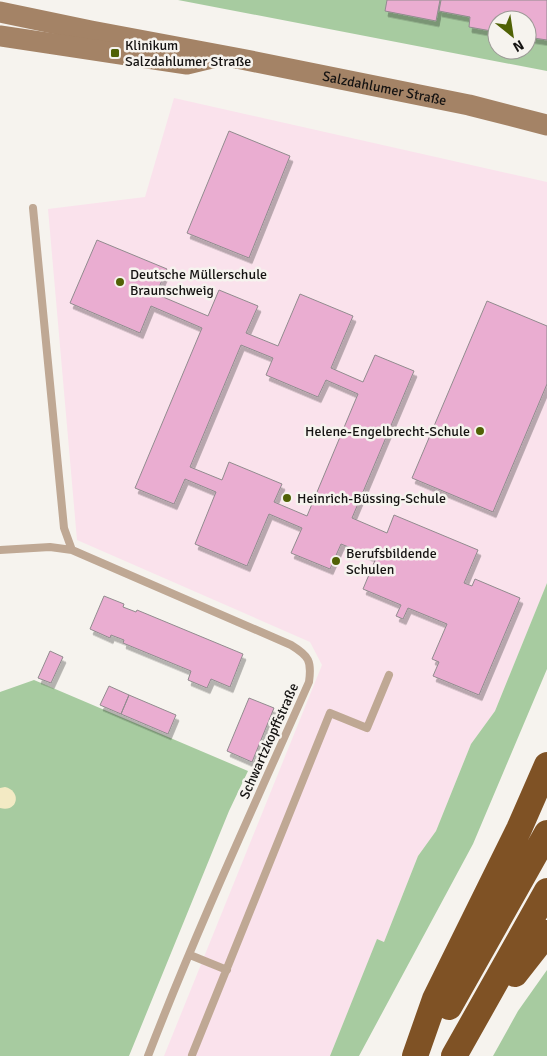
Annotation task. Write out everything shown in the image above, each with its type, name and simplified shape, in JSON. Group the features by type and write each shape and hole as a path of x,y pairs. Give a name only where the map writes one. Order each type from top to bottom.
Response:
{"highway":[{"path":"416,1056 435,999 519,829 547,764"},
{"path":"420,1056 547,834"},
{"path":"459,1048 547,892"},
{"path":"459,1048 547,933"}],"main road":[{"name":"Salzdahlumer Straße","path":"0,12 91,32 470,105 547,125"},
{"name":"Salzdahlumer Straße","path":"0,36 187,64 222,56"}],"lane":[{"path":"33,208 64,528 72,550"},
{"name":"Schwartzkopffstraße","path":"0,550 50,547 72,550 291,645 308,658 311,668 309,682 148,1056"},
{"path":"192,1055 330,713 367,728 389,675"},
{"path":"190,955 227,970"}],"shaded area":[{"name":"Berufsbildende Schulen","path":"174,98 547,182 547,583 495,711 471,744 436,831 418,856 384,942 377,940 330,1056 164,1056 322,665 310,642 77,540 48,209 145,197"}],"green space":[{"path":"178,0 547,0 547,71 490,60 537,60 537,10 487,10 487,59"},
{"path":"547,583 547,669 473,844 359,1056 330,1056 377,939 384,942 418,856 436,831 471,744 495,711"},
{"path":"34,680 248,771 229,811 129,1056 0,1056 0,692"},
{"path":"547,970 547,1056 493,1056 518,1011"}],"sand":[{"path":"0,788 10,789 16,797 14,805 6,809 0,808"}],"building":[{"path":"387,0 440,0 436,21 385,11"},
{"path":"441,0 547,0 547,40 537,38 537,10 487,10 487,30 469,27 470,17 439,11"},
{"path":"229,131 290,156 249,258 187,233"},
{"name":"Heinrich-Büssing-Schule","path":"97,240 167,269 156,294 208,316 219,290 258,306 246,333 278,346 300,294 353,316 331,368 363,382 375,355 414,371 352,518 387,533 394,515 478,550 464,583 472,586 475,579 520,598 479,695 433,676 439,662 432,659 447,624 408,608 403,619 396,616 401,605 363,589 376,558 341,544 330,569 291,553 302,528 269,514 247,566 195,544 216,492 185,479 174,504 135,488 202,328 151,306 140,333 70,303","holes":["241,345 273,358 266,375 318,397 326,380 358,394 307,516 274,502 282,484 229,462 222,480 190,467"]},
{"name":"Helene-Engelbrecht-Schule","path":"487,301 547,326 547,384 493,512 412,478"},
{"path":"104,596 124,604 123,607 136,612 137,610 243,654 230,687 211,679 207,688 188,680 191,671 123,643 124,640 111,635 110,638 90,629"},
{"path":"50,651 63,657 51,683 38,678"},
{"path":"109,686 129,695 121,714 100,705"},
{"path":"129,695 176,715 168,734 121,714"},
{"path":"249,698 274,708 252,762 227,751"}],"place":[{"name":"Klinikum Salzdahlumer Straße","path":"115,53"},
{"name":"Deutsche Müllerschule Braunschweig","path":"120,282"},
{"name":"Helene-Engelbrecht-Schule","path":"480,431"},
{"name":"Heinrich-Büssing-Schule","path":"287,498"},
{"name":"Berufsbildende Schulen","path":"336,561"}]}
